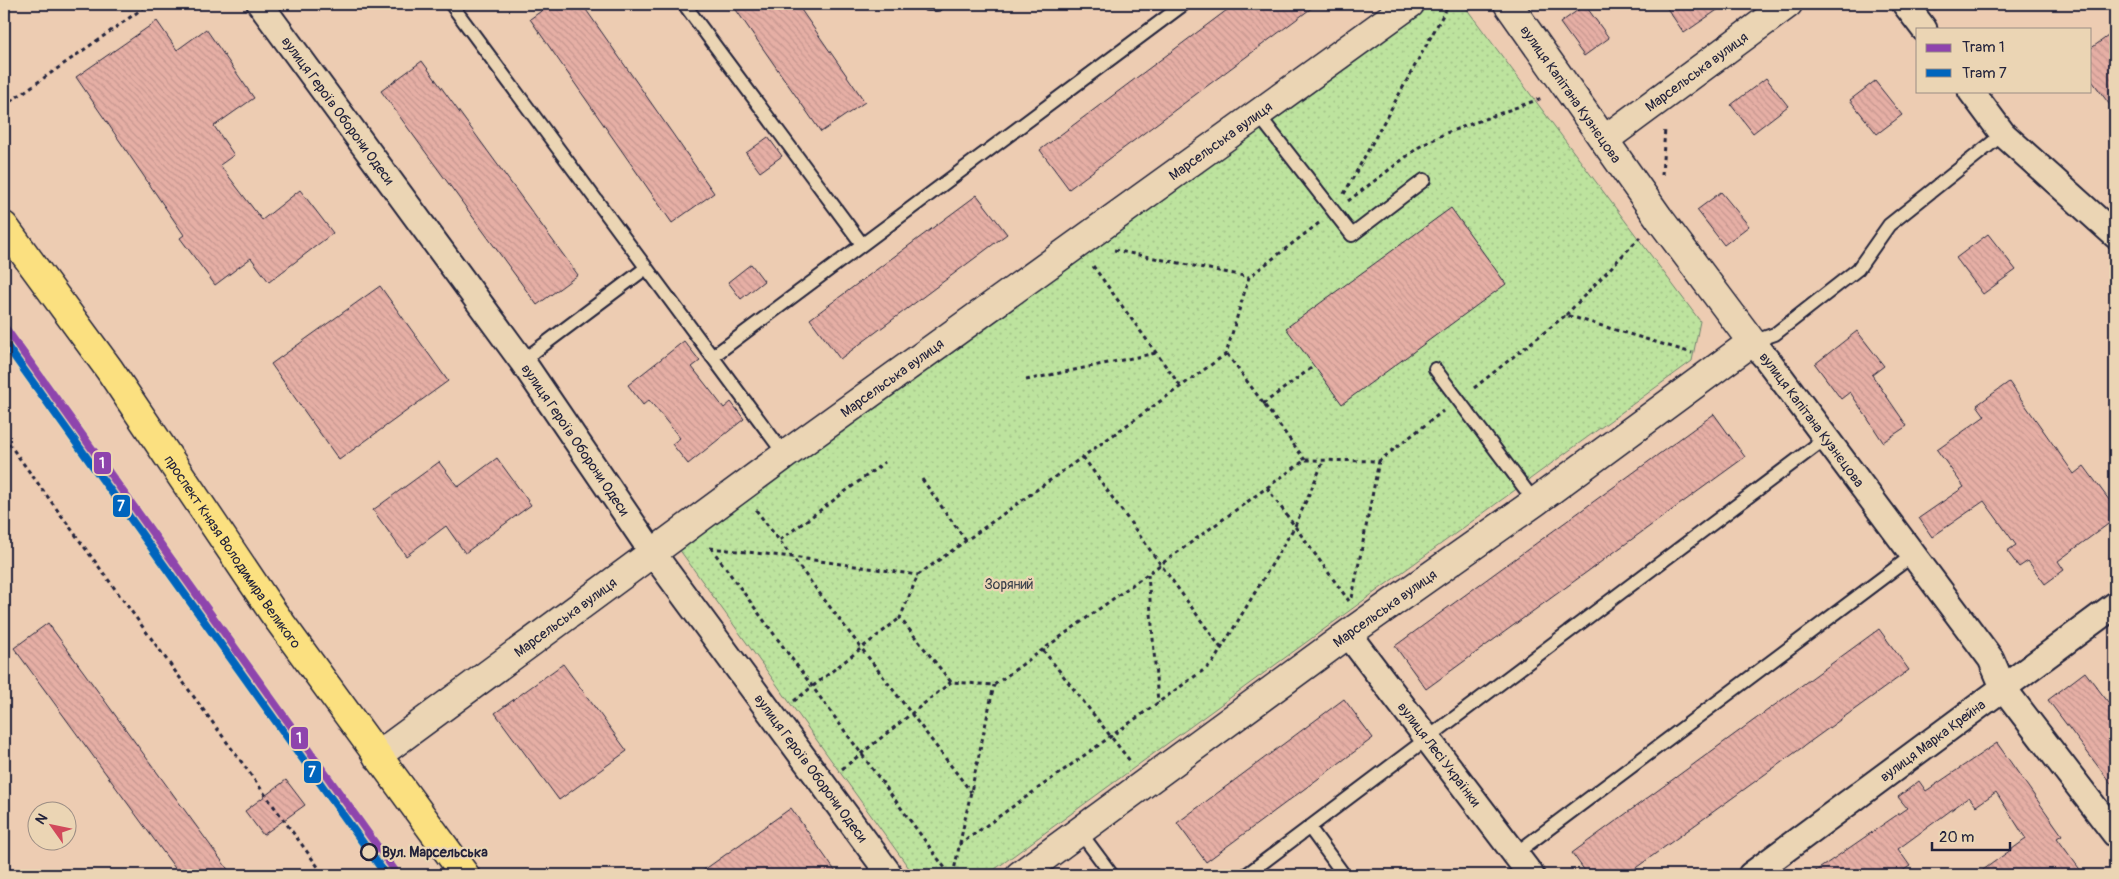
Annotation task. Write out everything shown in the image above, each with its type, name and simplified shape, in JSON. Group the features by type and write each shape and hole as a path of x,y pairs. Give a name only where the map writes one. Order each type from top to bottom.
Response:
{"main road":[{"name":"проспект Князя Володимира Великого","path":"4,226 109,369 272,611 465,875"}],"street":[{"name":"вулиця Героїв Оборони Одеси","path":"260,4 522,361 652,552 890,875"},
{"name":"Марсельська вулиця","path":"377,756 652,552 1076,243 1410,4"},
{"name":"вулиця Капітана Кузнєцова","path":"1508,4 1659,218 1991,659 2004,689 2115,834"},
{"name":"Марсельська вулиця","path":"1604,140 1788,4"},
{"path":"1905,4 1923,28"},
{"path":"1972,92 2003,134 2115,235"},
{"name":"Марсельська вулиця","path":"1020,875 1348,634 1534,502 1752,342"},
{"name":"вулиця Марка Крейна","path":"1751,875 2115,606"},
{"name":"вулиця Лесі Українки","path":"1348,634 1530,875"}],"lane":[{"path":"684,4 862,244"},
{"path":"928,4 937,4"},
{"path":"712,357 1184,4"},
{"path":"456,6 646,268 785,455"},
{"path":"1257,113 1352,235 1424,180"},
{"path":"1752,342 1775,334 1858,269 1889,225 2003,134"},
{"path":"522,361 646,268"},
{"path":"1435,369 1534,502"},
{"path":"1246,875 1826,438"},
{"path":"1515,854 1913,555"},
{"path":"1309,827 1344,875"},
{"path":"1080,832 1112,875"}],"path":[{"path":"4,106 149,4"},
{"path":"1334,212 1449,4"},
{"path":"1662,176 1666,120"},
{"path":"823,784 951,682 994,685 1305,460 1379,461 1566,315 1659,218"},
{"path":"1076,243 1249,277"},
{"path":"1076,243 1181,387"},
{"path":"1566,315 1694,354"},
{"path":"1026,380 1156,353"},
{"path":"773,717 900,618 918,575 1226,354 1305,460"},
{"path":"1263,404 1314,366"},
{"path":"4,437 324,875"},
{"path":"1083,457 1221,648"},
{"path":"959,845 1212,664 1294,526 1324,460"},
{"path":"1267,488 1351,604 1379,461"},
{"path":"780,540 885,462"},
{"path":"922,479 966,541"},
{"path":"740,488 970,792"},
{"path":"701,549 711,548 792,557 918,575"},
{"path":"711,548 951,875"},
{"path":"1148,574 1158,703"},
{"path":"900,618 951,682"},
{"path":"1043,650 1146,782"},
{"path":"951,875 994,685"}],"green space":[{"name":"Зоряний","path":"1429,4 1463,4 1700,321 1692,361 987,875 914,875 679,549"}],"building":[{"path":"551,4 582,4 714,193 672,223 530,19"},
{"path":"732,4 797,4 865,102 821,132"},
{"path":"1235,4 1317,4 1069,189 1040,150"},
{"path":"1664,4 1726,4 1684,33"},
{"path":"1585,5 1609,38 1584,56 1560,23"},
{"path":"157,21 177,50 206,29 254,98 214,126 234,155 220,165 262,220 300,190 333,233 269,282 251,258 215,285 180,238 184,235 76,77"},
{"path":"2115,31 2115,112 2092,81 2092,48"},
{"path":"422,61 578,275 537,305 381,91"},
{"path":"1766,78 1788,106 1753,133 1731,105"},
{"path":"1875,81 1902,115 1877,134 1850,100"},
{"path":"768,137 782,156 760,172 746,153"},
{"path":"1721,192 1749,226 1724,245 1697,210"},
{"path":"977,195 1007,234 840,359 810,319"},
{"path":"1451,208 1506,284 1342,404 1286,328"},
{"path":"1988,234 2016,270 1983,294 1956,258"},
{"path":"751,264 764,281 741,299 728,282"},
{"path":"380,286 448,381 339,460 271,364"},
{"path":"1857,331 1884,366 1872,375 1907,426 1883,442 1850,392 1841,399 1815,364"},
{"path":"684,341 700,361 692,367 724,408 731,402 744,419 688,464 672,444 680,438 649,400 643,405 628,385"},
{"path":"2009,382 2074,474 2084,466 2115,508 2115,519 2058,561 2064,570 2045,584 2028,561 2019,567 2007,551 2016,545 1984,501 1932,537 1919,518 1964,487 1937,450 1985,416 1977,405"},
{"path":"1714,414 1745,457 1426,689 1395,646"},
{"path":"497,458 531,505 465,553 446,526 406,556 373,510 439,462 458,487"},
{"path":"48,623 232,875 180,875 14,648"},
{"path":"1879,629 1909,670 1626,875 1588,875 1572,853"},
{"path":"563,664 627,751 559,800 495,713"},
{"path":"2085,672 2115,711 2115,789 2048,700"},
{"path":"1344,699 1373,738 1206,862 1177,823"},
{"path":"1997,743 2062,835 2057,838 2084,875 1976,875 2026,839 1996,792 1976,806 1969,797 1898,849 1910,866 1896,875 1810,875 1907,808 1898,797 1919,781 1926,791"},
{"path":"286,780 305,805 263,835 245,811"},
{"path":"791,808 838,875 697,875"}],"tram line":[{"name":"1","path":"4,326 398,875"},
{"name":"7","path":"4,342 386,875"}],"place":[{"name":"Вул. Марсельська","path":"369,852"}]}
